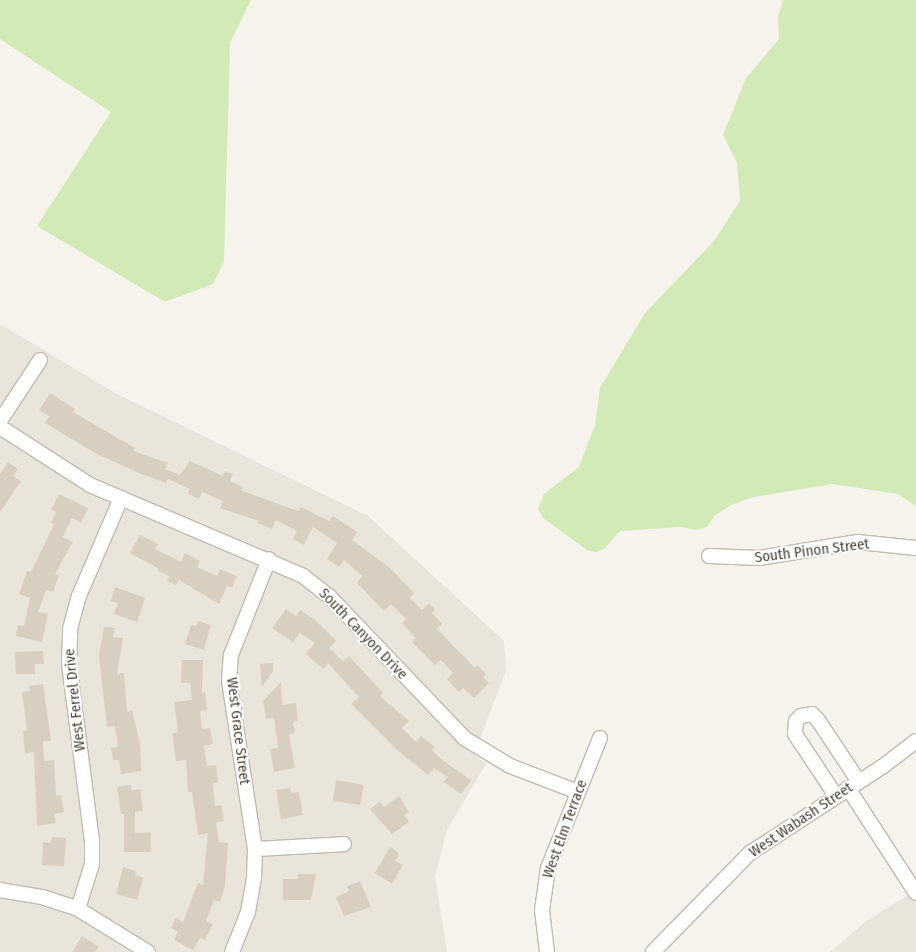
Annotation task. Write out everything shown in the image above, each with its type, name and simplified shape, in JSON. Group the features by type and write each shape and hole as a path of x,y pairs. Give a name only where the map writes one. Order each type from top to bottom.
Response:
{"street":[{"path":"0,421 40,360"},
{"name":"South Canyon Drive","path":"0,427 60,467 121,498 269,559 303,576 329,596 464,738 510,766 578,792"},
{"name":"West Ferrel Drive","path":"78,909 92,864 92,841 69,664 70,629 79,596 121,498"},
{"name":"South Pinon Street","path":"709,556 759,558 858,542 916,548"},
{"name":"West Grace Street","path":"232,952 248,912 254,878 255,849 229,681 236,635 269,559"},
{"path":"836,796 796,734 796,721 801,716 812,714 818,720 916,893"},
{"name":"West Elm Terrace","path":"547,952 542,910 545,884 578,792 600,738"},
{"name":"West Wabash Street","path":"653,952 750,853 854,785 916,741"},
{"path":"255,849 344,844"},
{"path":"0,890 42,898 78,909 143,951"}],"shaded area":[{"path":"0,324 117,394 368,516 504,641 506,671 474,754 486,764 447,830 435,877 447,952 0,952"},
{"path":"916,890 916,952 830,952 865,922"}],"green space":[{"path":"0,0 251,0 230,43 224,261 213,284 165,302 37,226 111,112 0,39"},
{"path":"783,0 916,0 916,506 898,494 833,484 753,497 731,505 714,516 708,526 697,530 681,527 620,531 604,549 596,552 587,550 543,518 538,509 544,494 579,467 595,425 600,388 645,313 714,241 740,201 737,163 723,135 746,78 779,39 778,16"}],"building":[{"path":"50,393 75,409 73,412 135,448 133,451 168,463 165,469 180,475 190,461 223,476 225,471 233,474 230,481 243,487 241,490 299,511 301,507 329,521 333,516 357,532 352,540 389,567 414,593 410,598 422,610 429,603 435,610 432,613 442,624 437,629 475,668 477,665 486,674 483,677 489,683 474,698 463,688 459,692 447,679 453,673 441,660 435,665 412,642 416,638 402,623 406,619 391,604 384,611 357,583 362,576 344,560 339,567 327,559 337,543 313,527 304,545 293,539 297,531 276,520 272,529 257,523 259,521 220,508 223,501 202,492 199,499 188,494 190,489 168,479 166,483 95,453 45,423 49,416 39,410"},
{"path":"8,462 18,469 13,476 21,481 0,512 0,474"},
{"path":"59,494 88,508 81,523 72,518 63,537 73,542 55,574 59,575 53,592 46,590 38,612 48,614 42,642 16,636 18,625 24,626 30,598 19,594 27,571 31,572 54,524 51,523 56,512 51,510"},
{"path":"140,535 158,544 155,549 181,562 185,553 200,561 197,567 217,576 220,569 237,576 232,588 227,586 219,604 179,580 176,585 167,581 169,576 130,553"},
{"path":"115,587 145,598 137,622 114,614 118,603 111,601"},
{"path":"286,609 296,616 300,610 315,620 336,641 329,648 343,661 349,656 383,693 380,696 409,721 402,728 416,742 421,736 435,747 432,750 441,759 471,780 461,794 444,782 448,777 434,768 428,775 397,750 351,704 359,697 328,663 323,669 306,654 315,643 300,633 293,642 272,628"},
{"path":"198,621 211,625 204,650 185,644 191,625 196,626"},
{"path":"104,627 115,628 113,637 123,638 117,674 124,673 127,712 132,711 140,743 141,771 121,774 119,760 113,760 111,748 118,747 115,726 107,727 99,656"},
{"path":"43,651 44,664 35,664 35,674 16,674 15,652"},
{"path":"182,660 203,660 202,693 205,693 207,710 200,711 202,729 210,728 213,744 204,746 207,766 216,765 218,783 213,783 215,806 221,805 224,821 216,823 219,842 228,843 225,886 220,902 214,900 206,921 213,924 205,940 200,938 193,950 174,940 178,932 171,928 176,918 183,922 198,883 203,885 208,833 198,835 192,792 188,792 186,760 176,761 172,733 178,732 174,702 192,700 190,683 181,683"},
{"path":"273,663 273,671 262,687 260,664"},
{"path":"281,682 282,705 296,703 298,721 293,722 295,733 289,734 295,768 274,772 270,749 278,748 274,718 266,719 263,701"},
{"path":"43,684 51,741 43,741 44,761 54,760 56,796 61,795 64,812 54,814 56,823 37,826 34,752 25,753 23,731 27,731 22,692 30,691 29,686"},
{"path":"336,780 364,785 360,805 333,801"},
{"path":"131,785 131,790 140,789 143,811 135,812 135,833 151,832 151,852 124,852 124,814 121,814 117,787"},
{"path":"290,788 291,793 299,792 303,815 281,819 276,790"},
{"path":"399,796 409,812 404,815 409,822 392,834 370,809 380,802 384,807"},
{"path":"52,837 66,838 64,866 42,865 43,842 51,843"},
{"path":"390,847 399,853 395,861 403,865 392,884 375,873"},
{"path":"123,867 136,871 135,875 143,878 137,900 116,894"},
{"path":"298,874 316,874 311,900 283,900 283,879 298,879"},
{"path":"360,881 371,907 344,916 336,897 349,891 347,886"},
{"path":"82,936 99,947 95,952 72,952"}]}
